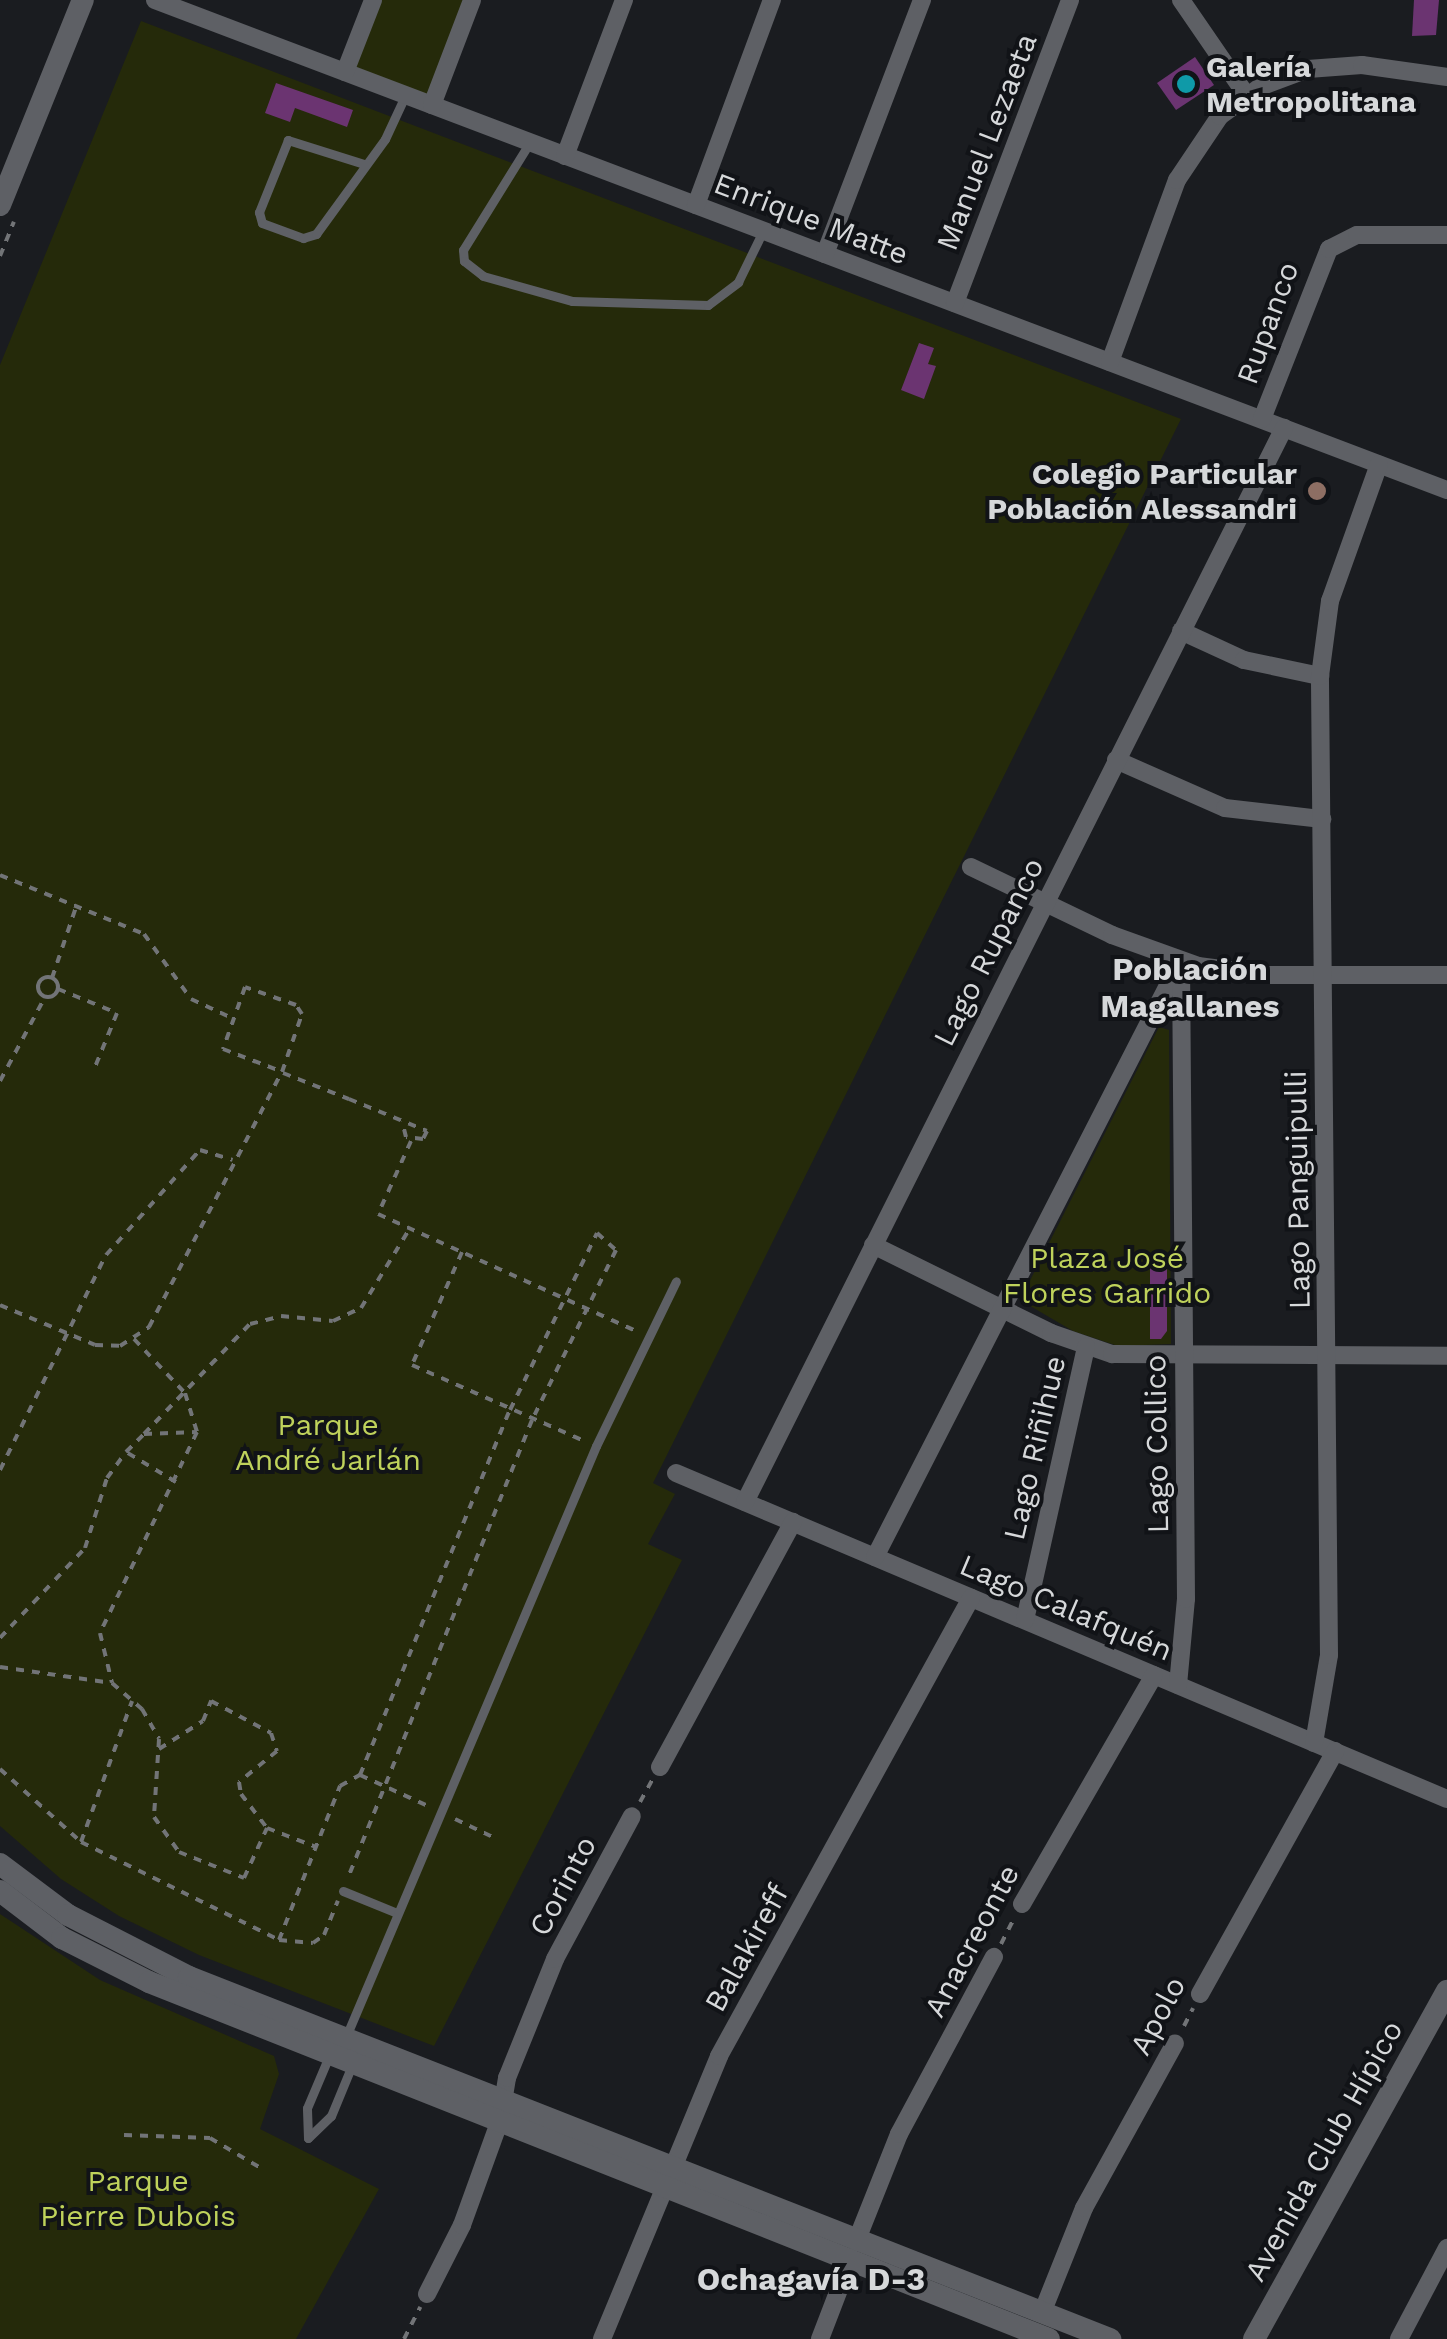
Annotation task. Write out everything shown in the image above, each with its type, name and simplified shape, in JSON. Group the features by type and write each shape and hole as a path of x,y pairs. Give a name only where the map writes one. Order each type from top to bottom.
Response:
{"main road":[{"path":"0,206 83,0"},
{"path":"0,1864 68,1915 145,1956 338,2046 353,2063 501,2110"},
{"path":"0,1891 95,1957 501,2110 944,2286 1040,2331 1110,2339"},
{"name":"Avenida Club Hípico","path":"1254,2339 1447,1991"}],"street":[{"name":"Enrique Matte","path":"154,0 1447,490"},
{"path":"345,72 373,0"},
{"path":"432,105 472,0"},
{"path":"566,156 624,0"},
{"path":"696,205 772,0"},
{"path":"825,254 922,0"},
{"name":"Manuel Lezaeta","path":"955,304 1070,0"},
{"path":"1181,0 1246,96"},
{"path":"1110,362 1184,166 1210,127 1246,96 1290,74 1328,66 1447,77"},
{"name":"Rupanco","path":"1262,420 1329,248 1356,235 1447,234"},
{"name":"Lago Rupanco","path":"745,1502 1284,428"},
{"name":"Lago Panguipulli","path":"1314,1743 1329,1678 1320,676 1330,601 1380,464"},
{"path":"1181,631 1244,660 1320,676"},
{"path":"1116,760 1225,808 1322,819"},
{"path":"971,867 1044,904 1181,961 1236,973 1447,975"},
{"path":"875,1557 1181,961"},
{"name":"Lago Collico","path":"1178,1685 1186,1599 1181,961"},
{"path":"873,1246 1086,1347 1184,1356 1447,1356"},
{"name":"Lago Riñihue","path":"1025,1620 1086,1347"},
{"name":"Lago Calafquén","path":"676,1473 1443,1795"},
{"path":"660,1767 793,1522"},
{"name":"Balakireff","path":"602,2339 719,2056 971,1598"},
{"name":"Anacreonte","path":"1022,1904 1154,1675"},
{"name":"Apolo","path":"1200,1994 1335,1752"},
{"name":"Corinto","path":"427,2294 462,2225 556,1959 632,1816"},
{"name":"Anacreonte","path":"820,2339 900,2134 994,1957"},
{"name":"Apolo","path":"1040,2331 1084,2208 1174,2044"},
{"path":"1399,2339 1447,2248"}],"lane":[{"path":"364,164 288,140 259,212 262,223 303,238 316,234 386,139 405,95"},
{"path":"530,142 463,250 464,262 483,276 572,301 708,305 738,282 763,230"},
{"path":"353,2063 332,2116 308,2138 306,2108 397,1913 596,1446 676,1281"},
{"path":"342,1891 397,1913"}],"path":[{"path":"0,875 144,934 191,999 234,1019"},
{"path":"76,906 52,978 58,989 116,1013 95,1067"},
{"path":"45,997 38,983 52,978"},
{"path":"0,1305 64,1336 110,1347 134,1339 149,1327 232,1160 281,1072 302,1014 296,1005 245,987 223,1049 281,1072 402,1121 427,1132 410,1140 378,1214 649,1338"},
{"path":"0,1081 45,997 58,989"},
{"path":"402,1121 410,1140"},
{"path":"0,1470 106,1255 200,1150 232,1160"},
{"path":"0,1638 85,1548 107,1478 126,1452 250,1324 281,1316 333,1321 361,1308 410,1228"},
{"path":"0,1769 81,1842 279,1940 301,1944 324,1935 532,1420 616,1250 597,1233 510,1410 360,1775 340,1786 279,1940"},
{"path":"463,1250 412,1365 596,1446"},
{"path":"112,1683 100,1633 197,1432 185,1393 134,1339"},
{"path":"144,1434 197,1432"},
{"path":"126,1452 176,1482"},
{"path":"0,1667 112,1683 153,1722 159,1749 151,1803 179,1852 244,1878 267,1828"},
{"path":"81,1842 132,1701"},
{"path":"159,1749 203,1720 211,1701 271,1732 278,1751 239,1782 241,1794 267,1828 317,1847"},
{"name":"Corinto","path":"632,1816 660,1767"},
{"name":"Anacreonte","path":"994,1957 1022,1904"},
{"name":"Apolo","path":"1174,2044 1200,1994"},
{"path":"124,2135 210,2138 259,2166"},
{"path":"404,2339 427,2294"}],"green space":[{"path":"378,0 466,0 430,97 352,68"},
{"name":"Parque André Jarlán","path":"141,21 1181,419 653,1483 675,1494 648,1544 682,1560 434,2046 199,1955 119,1916 61,1879 0,1826 0,365"},
{"name":"Plaza José Flores Garrido","path":"1159,1027 1169,1030 1171,1344 1118,1346 1073,1331 1020,1300"},
{"name":"Parque Pierre Dubois","path":"0,1914 100,1980 274,2056 279,2074 260,2129 379,2189 296,2339 0,2339"}],"building":[{"path":"1414,0 1439,0 1436,35 1412,36"},
{"name":"Galería Metropolitana","path":"1195,57 1214,85 1176,110 1157,83"},
{"path":"276,83 353,110 347,127 295,108 290,122 265,113"},
{"path":"919,343 934,348 928,364 936,366 924,399 901,390"},
{"path":"1150,1266 1167,1267 1167,1331 1161,1339 1150,1339"}],"place":[{"name":"Galería Metropolitana","path":"1186,84"},
{"name":"Colegio Particular Población Alessandri","path":"1317,491"}],"district":[{"name":"Población Magallanes","path":"1190,988"},
{"name":"Ochagavía D-3","path":"811,2279"}]}
